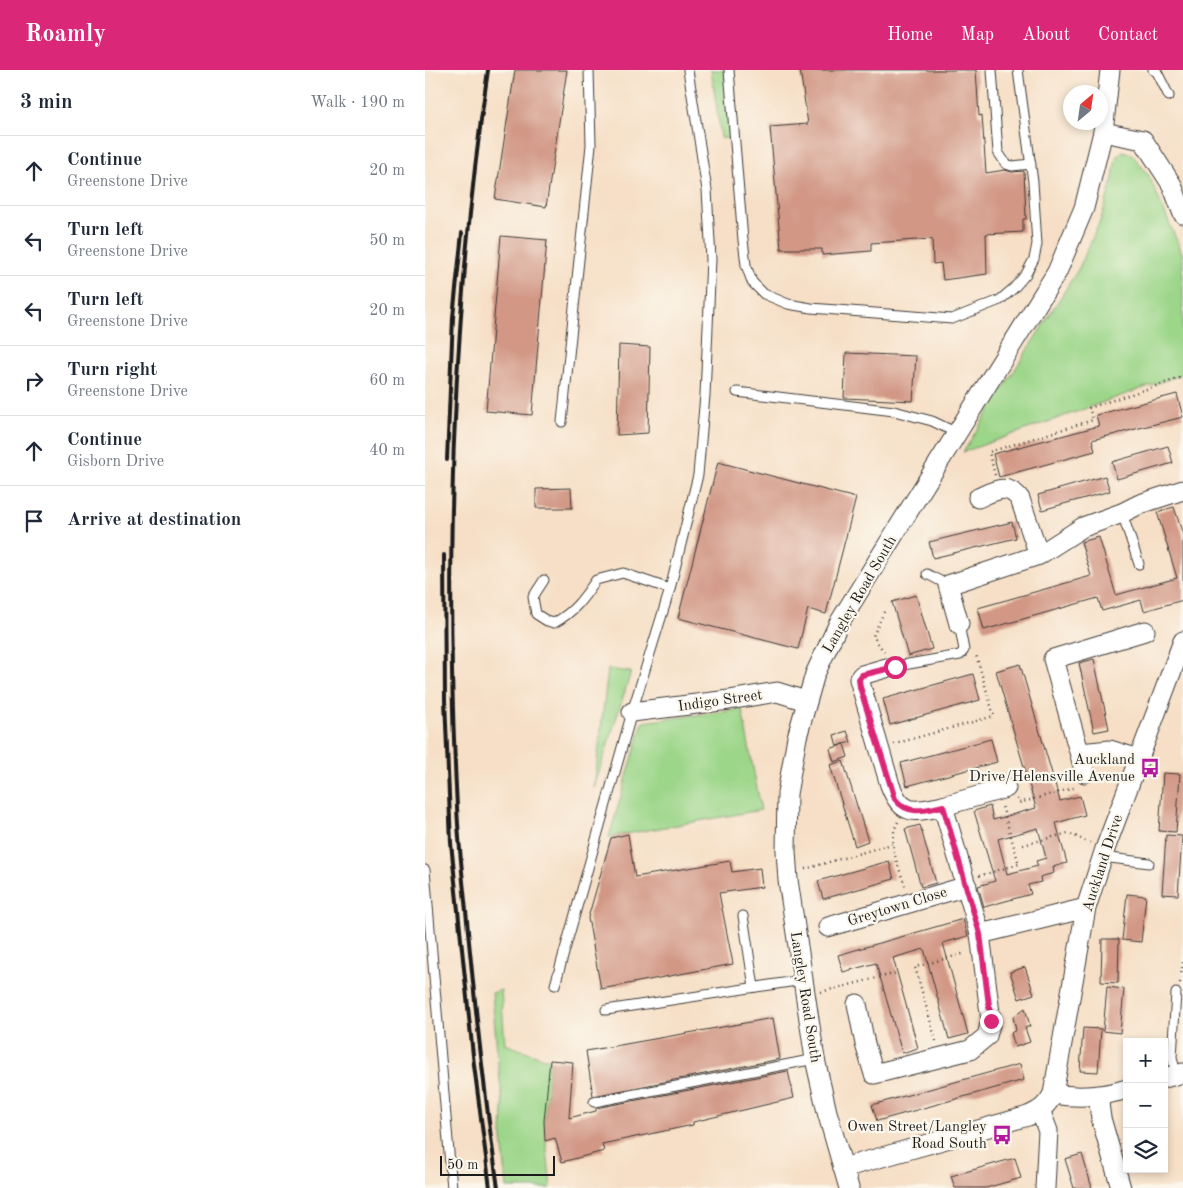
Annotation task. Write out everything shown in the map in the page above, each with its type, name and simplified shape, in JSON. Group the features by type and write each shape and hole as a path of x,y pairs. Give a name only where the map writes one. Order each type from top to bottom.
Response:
{"street":[{"name":"Langley Road South","path":"849,1188 827,1112 815,1059 787,869 787,794 797,737 815,674 839,623 1057,272 1085,208 1103,132 1110,70"},
{"path":"1103,132 1143,140 1178,184 1183,214"},
{"path":"978,498 998,489 1006,489 1015,493 1020,499 1039,555"},
{"path":"959,624 948,585 1039,555 1083,527 1122,513 1139,504 1183,490"},
{"path":"1085,773 1053,659 1145,631"},
{"name":"Auckland Drive","path":"1053,1094 1086,908 1104,853 1183,641"},
{"path":"891,667 862,675 859,679 878,749 895,799 899,805 917,811 943,806 1002,789"},
{"name":"Indigo Street","path":"632,712 777,692 806,701"},
{"path":"1079,753 1110,750 1139,759"},
{"path":"857,1004 865,1044 874,1074 970,1050 987,1036 991,1021 981,941 943,806"},
{"name":"Greytown Close","path":"828,927 966,883"},
{"path":"981,941 1086,908"},
{"path":"843,1168 1028,1116 1049,1103 1053,1094 1071,1097 1098,1096 1123,1090"},
{"path":"1098,1096 1101,1118 1121,1188"},
{"path":"1040,1110 1048,1131 1045,1188"}],"lane":[{"path":"561,422 591,145 589,70"},
{"path":"555,985 632,712 670,589 698,475 705,395 711,259 707,190 688,70"},
{"path":"729,70 746,265 752,282 764,294 788,304 811,308 952,319 1000,300 1027,274 1034,259 1037,244 1031,164 1018,70"},
{"path":"992,70 998,152 1006,164 1012,166 1031,164"},
{"path":"1153,70 1157,72 1169,96"},
{"path":"737,392 894,411 932,421 957,433"},
{"path":"1122,513 1139,564"},
{"path":"544,580 533,597 536,614 553,623 569,615 586,596 596,580 623,573 670,589"},
{"path":"927,574 948,585"},
{"path":"891,667 960,655 964,650 959,624"},
{"path":"1104,853 1149,863"},
{"path":"425,870 452,1188"},
{"path":"743,916 754,987"},
{"path":"606,1010 754,987 804,988"},
{"path":"1174,1075 1172,1057 1176,993"},
{"path":"594,1102 815,1059"}],"path":[{"path":"998,489 989,452 1093,420 1089,408 1183,377"},
{"path":"885,610 873,636 891,667"},
{"path":"878,749 994,716 975,652"},
{"path":"1002,789 1015,794 1019,803 1084,784 1085,773"},
{"path":"966,883 1019,864 1002,789"},
{"path":"906,808 893,831 892,844 910,902"},
{"path":"1023,846 1068,834 1104,853"},
{"path":"787,869 809,868 892,844"},
{"path":"940,1057 915,967 981,941"},
{"path":"1176,993 1181,982 1183,962"},
{"path":"804,988 897,973"}],"green space":[{"path":"711,70 725,70 731,139 721,138"},
{"path":"1123,151 1132,154 1149,176 1183,255 1183,374 963,452 1079,268 1101,219 1113,178 1116,157"},
{"path":"608,669 631,672 594,788"},
{"path":"742,709 761,810 609,837 643,722"},
{"path":"501,990 505,1044 550,1060 544,1121 551,1188 507,1188 502,1138 503,1105 492,993"}],"building":[{"path":"515,70 567,70 546,207 495,199"},
{"path":"800,70 976,70 979,116 982,115 986,173 1005,170 1012,172 1024,171 1026,219 1023,219 1023,232 986,234 987,274 943,280 941,263 933,264 932,239 871,243 871,251 822,255 822,249 781,249 770,127 808,124"},
{"path":"501,236 547,240 532,415 486,411"},
{"path":"619,345 650,347 648,433 617,435"},
{"path":"846,353 916,356 913,401 844,398"},
{"path":"1177,394 1183,417 1092,440 1095,451 999,477 993,454 1099,426 1096,415"},
{"path":"1168,446 1173,463 1117,479 1112,462"},
{"path":"718,462 856,498 826,614 808,609 798,649 678,618"},
{"path":"1105,476 1110,491 1042,510 1038,495"},
{"path":"571,488 572,508 536,508 536,489"},
{"path":"1174,507 1183,535 1183,600 1144,611 1141,600 1102,611 1098,598 984,630 978,608 1091,576 1081,542 1099,537 1116,595 1177,578 1157,512"},
{"path":"1012,522 1016,538 933,558 929,542"},
{"path":"916,595 932,649 908,656 892,602"},
{"path":"1094,659 1109,729 1094,732 1079,663"},
{"path":"1020,664 1060,801 1080,796 1085,815 1056,823 1067,863 1053,867 1054,873 1040,877 1041,882 1028,885 1031,894 984,907 978,886 995,881 974,811 990,806 993,820 1036,808 996,671","holes":["1038,828 1046,858 1036,861 1038,866 1007,874 998,839"]},
{"path":"973,674 980,700 890,725 883,699"},
{"path":"847,731 851,742 837,746 834,735"},
{"path":"991,739 997,762 907,786 901,763"},
{"path":"844,744 848,757 834,762 830,749"},
{"path":"843,761 868,841 855,846 830,765"},
{"path":"1163,773 1180,774 1176,832 1159,831"},
{"path":"920,825 936,883 921,887 905,829"},
{"path":"628,834 635,877 730,861 732,872 760,868 762,887 719,893 733,964 601,989 588,918 611,838"},
{"path":"1166,835 1182,836 1178,895 1162,894"},
{"path":"889,861 894,879 823,899 818,881"},
{"path":"1127,894 1146,896 1141,942 1122,940"},
{"path":"963,919 968,936 943,943 968,1034 949,1039 924,949 893,958 918,1048 902,1053 876,963 843,972 838,955"},
{"path":"1102,939 1119,939 1118,983 1101,982"},
{"path":"1025,967 1034,994 1019,999 1010,972"},
{"path":"1107,987 1124,989 1120,1033 1103,1031"},
{"path":"1025,1008 1030,1026 1025,1028 1030,1042 1015,1047 1011,1033 1016,1030 1013,1017"},
{"path":"773,1018 780,1059 593,1096 586,1051"},
{"path":"1083,1028 1101,1029 1098,1072 1080,1071"},
{"path":"550,1060 573,1062 569,1118 596,1111 596,1108 788,1071 794,1098 693,1122 693,1125 602,1144 604,1151 562,1162 555,1138 545,1141 544,1121"},
{"path":"1020,1064 1024,1080 877,1121 872,1105"},
{"path":"1082,1154 1092,1188 1074,1188 1065,1159"},
{"path":"1015,1158 1021,1178 986,1188 955,1188 951,1176"}],"railway":[{"path":"488,70 466,253 459,345 454,437 451,622 459,841 479,1034 498,1188"},
{"path":"447,460 453,317 462,233"},
{"path":"444,555 445,700 451,843 474,1065 490,1188"}],"place":[{"name":"Auckland Drive/Helensville Avenue","path":"1150,768"},
{"name":"Owen Street/Langley Road South","path":"1002,1135"}],"route":[{"path":"895,667 860,676 860,687 878,749 895,799 899,805 917,811 943,806 980,934 991,1021"}]}
